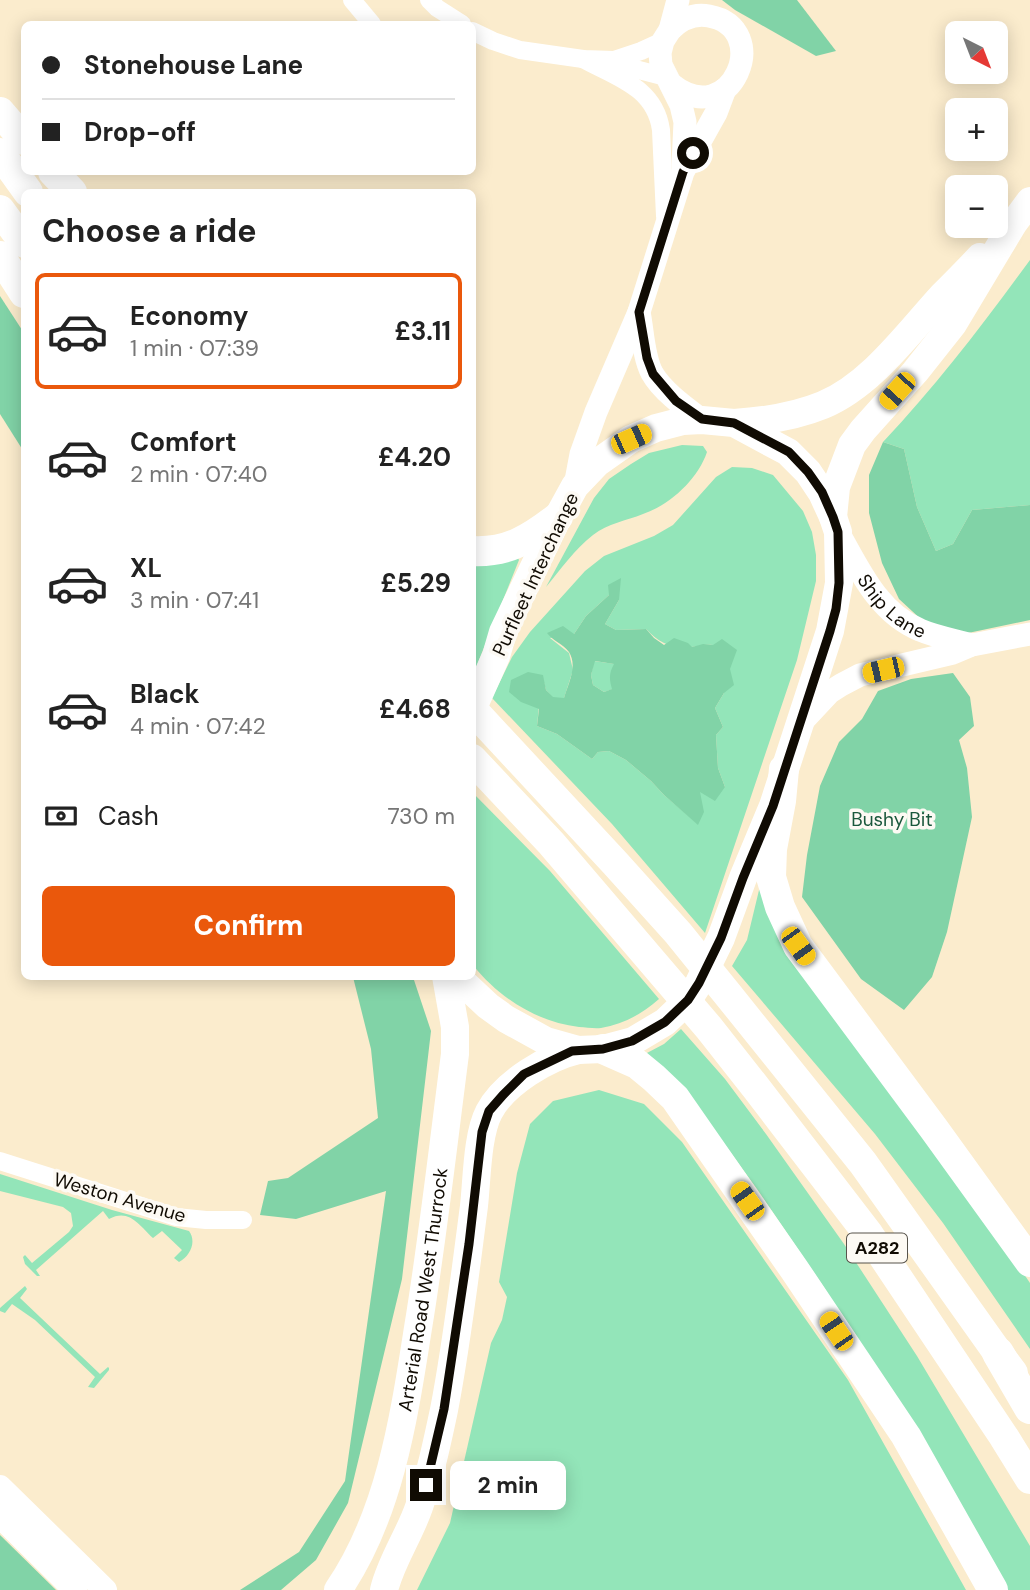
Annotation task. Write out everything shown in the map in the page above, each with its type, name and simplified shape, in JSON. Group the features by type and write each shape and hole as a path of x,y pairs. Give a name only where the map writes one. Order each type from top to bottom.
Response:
{"highway":[{"path":"0,112 21,136"},
{"path":"0,153 26,189"},
{"path":"56,175 69,189"},
{"path":"0,210 21,239"},
{"path":"0,256 21,288"},
{"path":"476,551 505,549 533,536 558,517"},
{"name":"A282","path":"476,713 678,933 863,1163 998,1353"},
{"name":"A282","path":"477,764 551,843 709,1028 869,1235 1030,1479"},
{"path":"784,769 782,801 772,849 771,877 780,907 798,946 1030,1262"},
{"path":"591,1049 637,1065 675,1098 906,1436 993,1590"},
{"path":"998,1353 1030,1394"},
{"path":"998,1353 1030,1408"}],"main road":[{"path":"836,524 836,487 852,445 953,324 1013,224 1030,201"},
{"path":"734,423 792,416 825,404 850,389 910,333 1013,224"},
{"name":"Purfleet Interchange","path":"476,700 492,666 503,632 575,486 597,463 631,439 665,425 683,421 702,419 734,423 789,452 822,492 836,524 839,583 836,609 773,806 721,938 688,1000 665,1022 632,1041 591,1049"},
{"name":"Arterial Road West Thurrock","path":"338,1590 354,1567 374,1518 393,1461 404,1412 437,1199 456,1035 447,980"},
{"path":"460,980 506,1019 546,1041 591,1049"},
{"name":"Arterial Road West Thurrock","path":"384,1590 387,1576 419,1508 444,1409 469,1244 482,1132 489,1111 524,1074 548,1062 591,1049"},
{"path":"0,1487 105,1590"},
{"path":"0,1516 75,1590"},
{"path":"323,1590 374,1518"}],"street":[{"path":"352,0 370,21"},
{"path":"429,0 457,21"},
{"path":"678,0 660,53 662,65 681,105 685,122 683,172"},
{"path":"476,33 520,50 583,59 614,60 641,51 666,35 679,21 703,15 710,8 735,32 743,53 738,75 725,89 703,97 691,96 680,91 669,80 614,60"},
{"path":"583,59 623,79 650,100 657,112 662,139 666,227"},
{"path":"575,486 581,454 639,312 683,172 716,113 725,89"},
{"path":"639,312 647,358 653,374 676,401 702,419"},
{"name":"Ship Lane","path":"836,524 866,582 895,615 918,629 972,645"},
{"name":"Ship Lane","path":"799,725 830,692 854,678 953,653 972,645 1030,634"},
{"name":"Weston Avenue","path":"0,1161 176,1217 243,1220"}],"green space":[{"path":"722,0 797,0 836,51 816,56"},
{"path":"1030,260 1030,505 972,510 953,544 936,551 917,507 904,449 883,442 960,353"},
{"path":"0,296 21,328 21,447 0,414"},
{"path":"883,442 904,449 917,507 936,551 953,544 972,510 1030,505 1030,620 968,633 925,623 899,599 882,563 869,513 869,475"},
{"path":"682,445 703,446 707,452 697,472 682,490 653,510 611,525 593,535 546,587 594,498 609,479 649,453"},
{"path":"732,467 752,468 773,475 803,511 812,532 816,555 816,581 797,660 705,933 612,824 492,698 512,657 530,632 585,571 604,556 654,536 673,525 716,477","holes":["609,595 619,600 605,624 616,630 646,629 661,641 678,647 713,645 724,693 715,708 723,727 716,735 718,768 725,787 700,791 698,824 626,760 609,751 598,752 592,759 557,734 537,726 542,675 546,690 553,698 564,698 573,670 569,653 550,638 574,634 586,616"]},
{"path":"519,560 476,668 476,563"},
{"path":"621,578 619,600 605,624 616,630 646,629 664,645 674,638 692,647 713,645 722,639 737,650 730,669 734,685 724,693 715,708 723,727 716,735 718,768 725,787 715,801 700,792 704,812 698,825 626,760 609,751 598,752 592,759 557,734 537,726 539,709 521,702 509,692 511,680 528,672 543,675 546,690 553,697 564,698 571,675 572,657 567,649 547,633 563,626 574,634 586,616 609,595 608,585","holes":["595,661 614,664 610,676 612,689 604,692 593,685 591,675"]},
{"path":"594,661 615,664 613,689 604,692 593,685 591,675"},
{"name":"Bushy Bit","path":"953,673 970,697 974,726 959,740 967,768 972,817 947,932 932,977 904,1010 861,979 802,897 807,855 820,786 839,742 862,719 878,691 911,679"},
{"path":"476,796 550,871 659,999 639,1014 617,1024 598,1028 579,1027 548,1020 520,1007 476,969"},
{"path":"760,886 1030,1283 1030,1349 943,1223 875,1134 732,966 747,940"},
{"path":"354,980 414,980 431,1031 402,1279 348,1503 316,1560 281,1590 240,1590 299,1552 345,1481 386,1191 296,1219 260,1215 268,1181 288,1178 378,1118 371,1049"},
{"path":"681,1029 725,1079 766,1134 844,1244 917,1356 1030,1546 1030,1590 1004,1590 825,1289 686,1091 645,1054 664,1044"},
{"path":"599,1090 644,1104 682,1142 848,1380 966,1590 417,1590 450,1523 491,1343 502,1320 507,1297 499,1282 517,1173 530,1124 553,1101"},
{"path":"0,1174 112,1210 189,1231 191,1248 179,1262 174,1258 182,1250 162,1231 153,1238 128,1217 116,1216 109,1219 103,1211 36,1270 40,1276 37,1276 25,1264 23,1257 25,1255 32,1263 69,1232 73,1226 71,1213 63,1207 0,1191"},
{"path":"25,1286 27,1289 20,1298 100,1374 109,1368 94,1388 88,1387 95,1377 35,1320 12,1304 5,1313 0,1311 0,1308"},
{"path":"0,1535 56,1590 0,1590"}],"route":[{"path":"426,1485 453,1356 482,1132 489,1111 524,1074 578,1049 603,1049 632,1041 665,1022 688,1000 721,938 773,806 836,609 839,583 838,532 822,492 808,472 789,452 754,433 734,423 702,419 676,401 653,374 647,358 639,312 683,172 693,153"}]}
